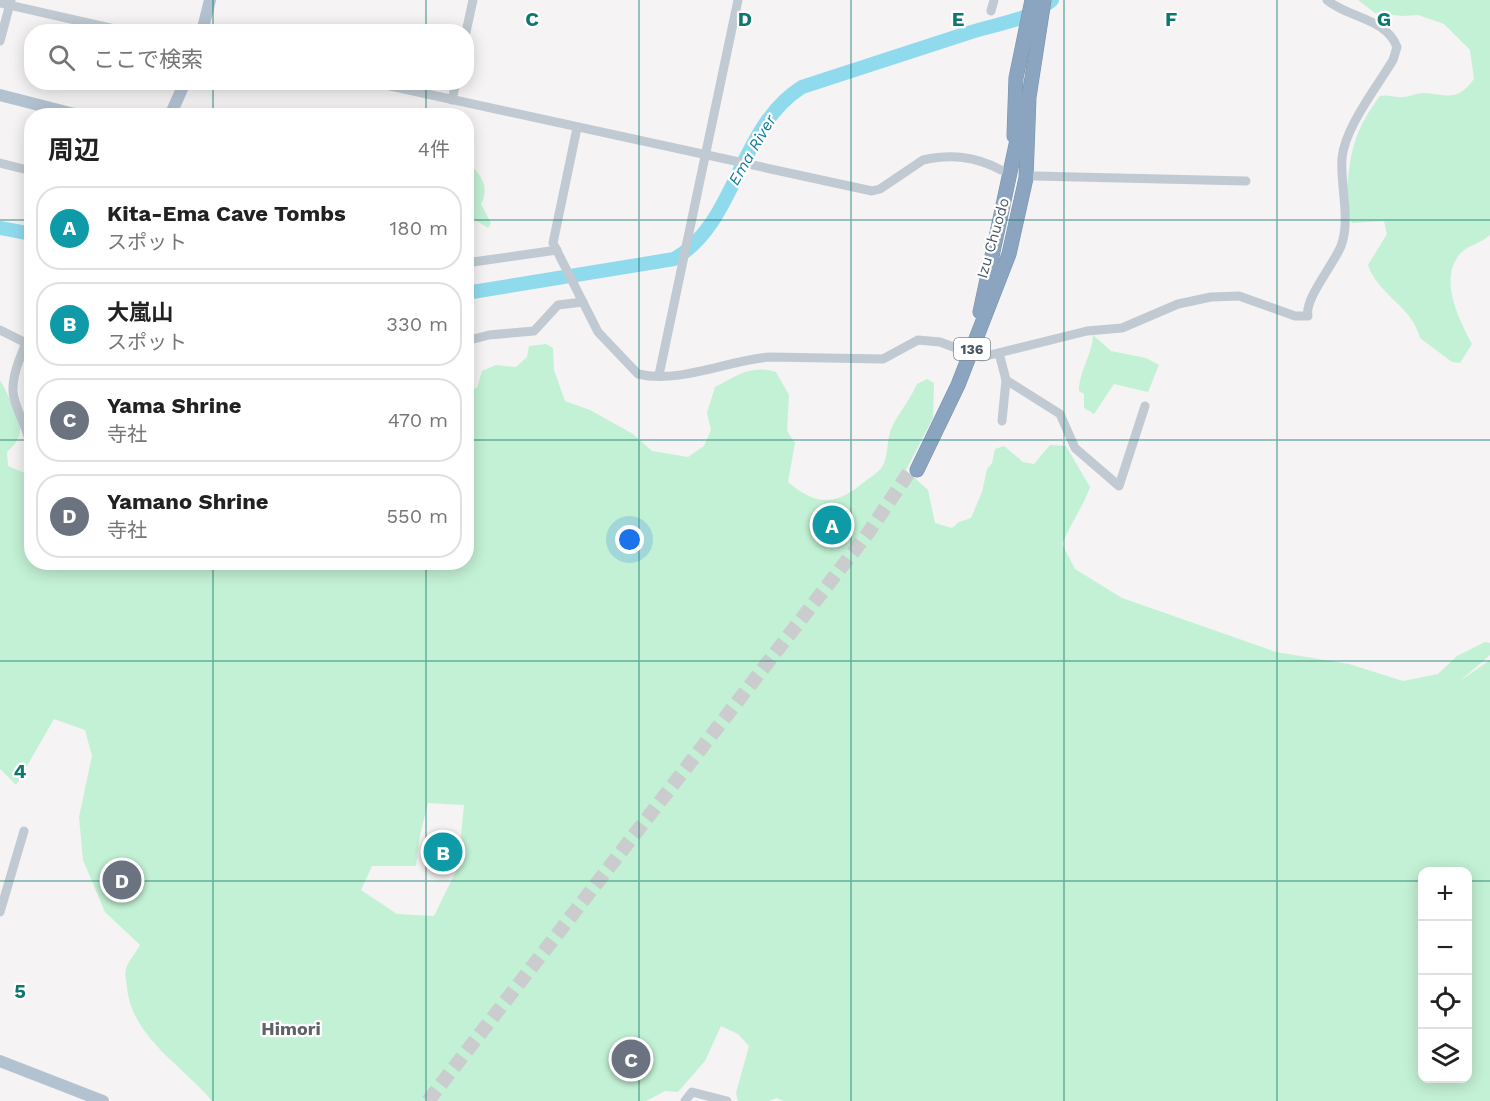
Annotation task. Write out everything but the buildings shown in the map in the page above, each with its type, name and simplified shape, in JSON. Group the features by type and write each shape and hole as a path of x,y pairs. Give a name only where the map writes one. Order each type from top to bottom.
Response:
{"highway":[{"path":"1020,158 1014,97 1038,25 1032,0"},
{"name":"136","path":"1020,158 1043,0"},
{"name":"136","path":"1038,25 1051,0"},
{"name":"Izu Chuodo","path":"915,469 958,385 1009,254 1024,187 1020,158"}],"main road":[{"path":"204,24 210,0"},
{"path":"174,108 181,90"},
{"path":"0,95 51,108"},
{"path":"0,1061 103,1101"}],"street":[{"path":"468,24 473,0"},
{"path":"659,375 738,0"},
{"path":"992,11 994,0"},
{"path":"975,356 982,357 1087,331 1122,328 1178,304 1211,297 1239,296 1300,318 1308,315 1308,303 1330,269 1343,240 1342,159 1347,138 1393,60 1397,47 1389,34 1379,26 1327,0"},
{"path":"0,41 7,3 95,24"},
{"path":"408,90 872,191 880,189 923,160 931,158 976,158 1001,170"},
{"path":"452,100 454,90"},
{"path":"577,128 554,228 553,243 598,332 634,372 643,375 697,372 760,358 883,358 918,340 940,342 964,351"},
{"path":"0,163 24,169"},
{"path":"1035,176 1246,181"},
{"path":"474,261 557,250"},
{"path":"474,339 489,335 534,331 558,305 583,302"},
{"path":"0,330 24,342"},
{"path":"24,348 14,376 13,392 24,420"},
{"path":"999,353 1006,380 1002,421"},
{"path":"1006,380 1060,414 1075,448 1119,486 1145,406"},
{"path":"0,912 24,831"},
{"path":"685,1101 692,1092 727,1101"}],"green space":[{"path":"1358,0 1490,0 1490,235 1462,252 1453,265 1451,288 1453,300 1472,344 1460,363 1452,362 1420,338 1410,318 1379,285 1368,265 1387,234 1384,221 1352,223 1347,212 1347,191 1355,141 1365,119 1380,96 1406,97 1423,93 1457,94 1468,87 1474,79 1470,50 1444,24 1418,15 1375,13"},
{"path":"474,169 484,186 481,204 491,223 488,228 474,219"},
{"path":"1093,335 1111,351 1146,358 1159,365 1148,392 1114,384 1094,414 1084,408 1084,394 1079,391"},
{"path":"546,344 553,348 554,370 565,401 590,410 633,434 652,451 688,457 704,446 711,430 707,413 715,387 752,370 776,372 789,395 787,431 795,443 788,482 808,496 826,500 844,496 880,469 886,458 890,432 895,422 917,384 927,379 934,383 933,418 906,470 928,490 935,523 952,528 959,522 971,518 982,492 987,469 992,463 995,449 1004,446 1023,462 1034,464 1050,445 1066,446 1090,487 1062,544 1075,569 1122,598 1276,652 1349,664 1403,681 1438,674 1457,656 1485,642 1490,643 1490,655 1460,681 1490,660 1490,1101 783,1101 777,1098 768,1101 738,1101 736,1093 749,1046 738,1034 721,1026 705,1061 678,1092 665,1091 646,1101 212,1101 148,1036 131,1005 125,971 140,945 105,912 83,860 79,817 92,756 85,730 54,719 16,785 0,769 0,381 12,403 20,428 18,438 7,452 8,466 24,473 24,570 474,570 474,388 477,388 482,371 496,365 516,367 527,357 529,346","holes":["428,803 464,805 458,867 434,916 397,914 361,890 372,866 416,866 420,835"]}],"waterway":[{"name":"Ema River","path":"474,292 674,259 695,243 712,223 764,126 781,104 802,87 1012,21 1033,13 1052,0"},
{"name":"Ema River","path":"0,228 24,232"}],"tunnel":[{"path":"428,1101 868,533 912,468"}],"place":[{"name":"Kita-Ema Cave Tombs","path":"832,525"},
{"name":"大嵐山","path":"443,852"},
{"name":"Yamano Shrine","path":"122,880"},
{"name":"Yama Shrine","path":"631,1059"}],"district":[{"name":"Himori","path":"291,1028"}]}
